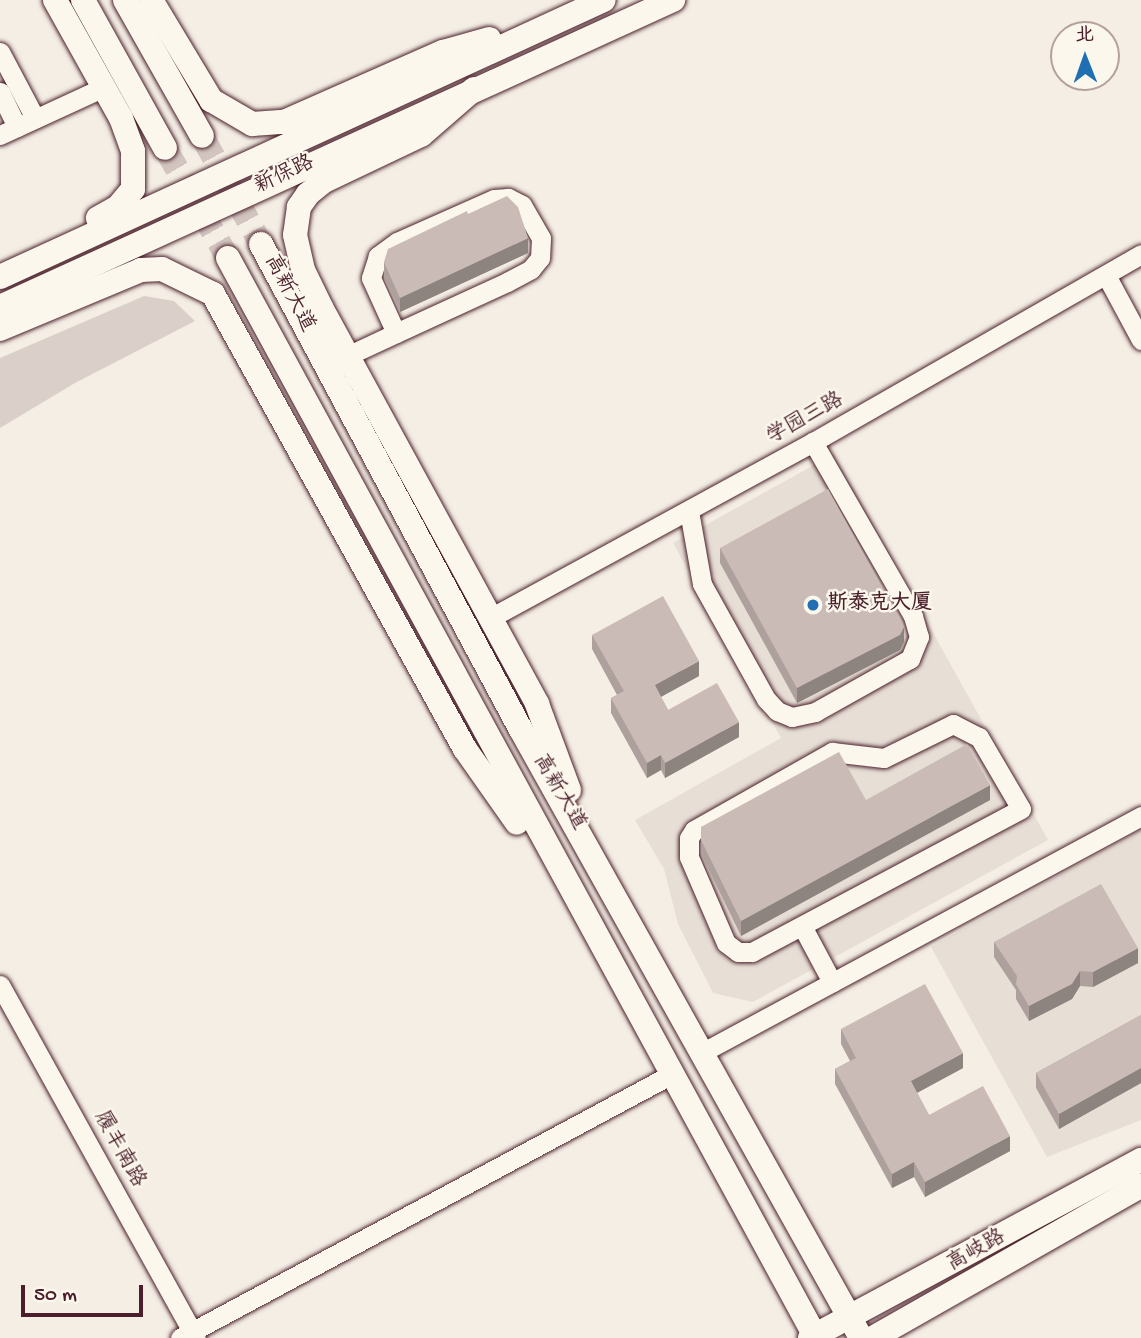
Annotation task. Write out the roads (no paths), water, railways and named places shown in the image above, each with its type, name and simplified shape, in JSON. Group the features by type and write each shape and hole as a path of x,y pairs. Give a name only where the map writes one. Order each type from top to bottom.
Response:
{"main road":[{"path":"0,276 118,207 133,189 133,151 104,87 55,0"},
{"path":"83,0 165,148"},
{"path":"125,0 202,136"},
{"path":"151,0 211,100 234,117 270,125 443,52 561,20 604,0"},
{"name":"新保路","path":"0,307 673,0"},
{"name":"新保路","path":"0,276 561,20"},
{"path":"474,89 421,135 324,181 299,207 295,235 303,270 347,356 537,704 592,853"},
{"name":"高新大道","path":"261,244 520,728 856,1328"},
{"name":"高新大道","path":"228,258 559,874 813,1337"},
{"path":"0,329 141,270 162,269 213,293 466,749 525,835 559,874"},
{"name":"高岐路","path":"813,1337 856,1328 1141,1160"},
{"name":"高岐路","path":"873,1338 1141,1186"}],"street":[{"path":"0,52 35,118"},
{"path":"0,92 9,131 104,87"},
{"path":"347,356 396,334 537,264 541,238 522,205 508,198 494,199 397,242 378,256 371,270 374,288 396,334"},
{"name":"学园三路","path":"491,618 813,442 1141,254"},
{"path":"1105,275 1141,340"},
{"path":"689,511 702,584 766,699 777,711 792,717 815,712 910,659 919,637 913,616 813,442"},
{"path":"953,724 979,737 1021,809 802,926 752,952 731,948 689,857 689,838 694,830 832,752 884,758 953,724"},
{"path":"703,1052 1141,816"},
{"path":"802,926 832,982"},
{"name":"履丰南路","path":"0,985 190,1336"},
{"path":"190,1336 670,1075"}],"tunnel":[{"path":"202,136 261,244"},
{"path":"165,148 228,258"}],"place":[{"name":"斯泰克大厦","path":"813,605"}]}
